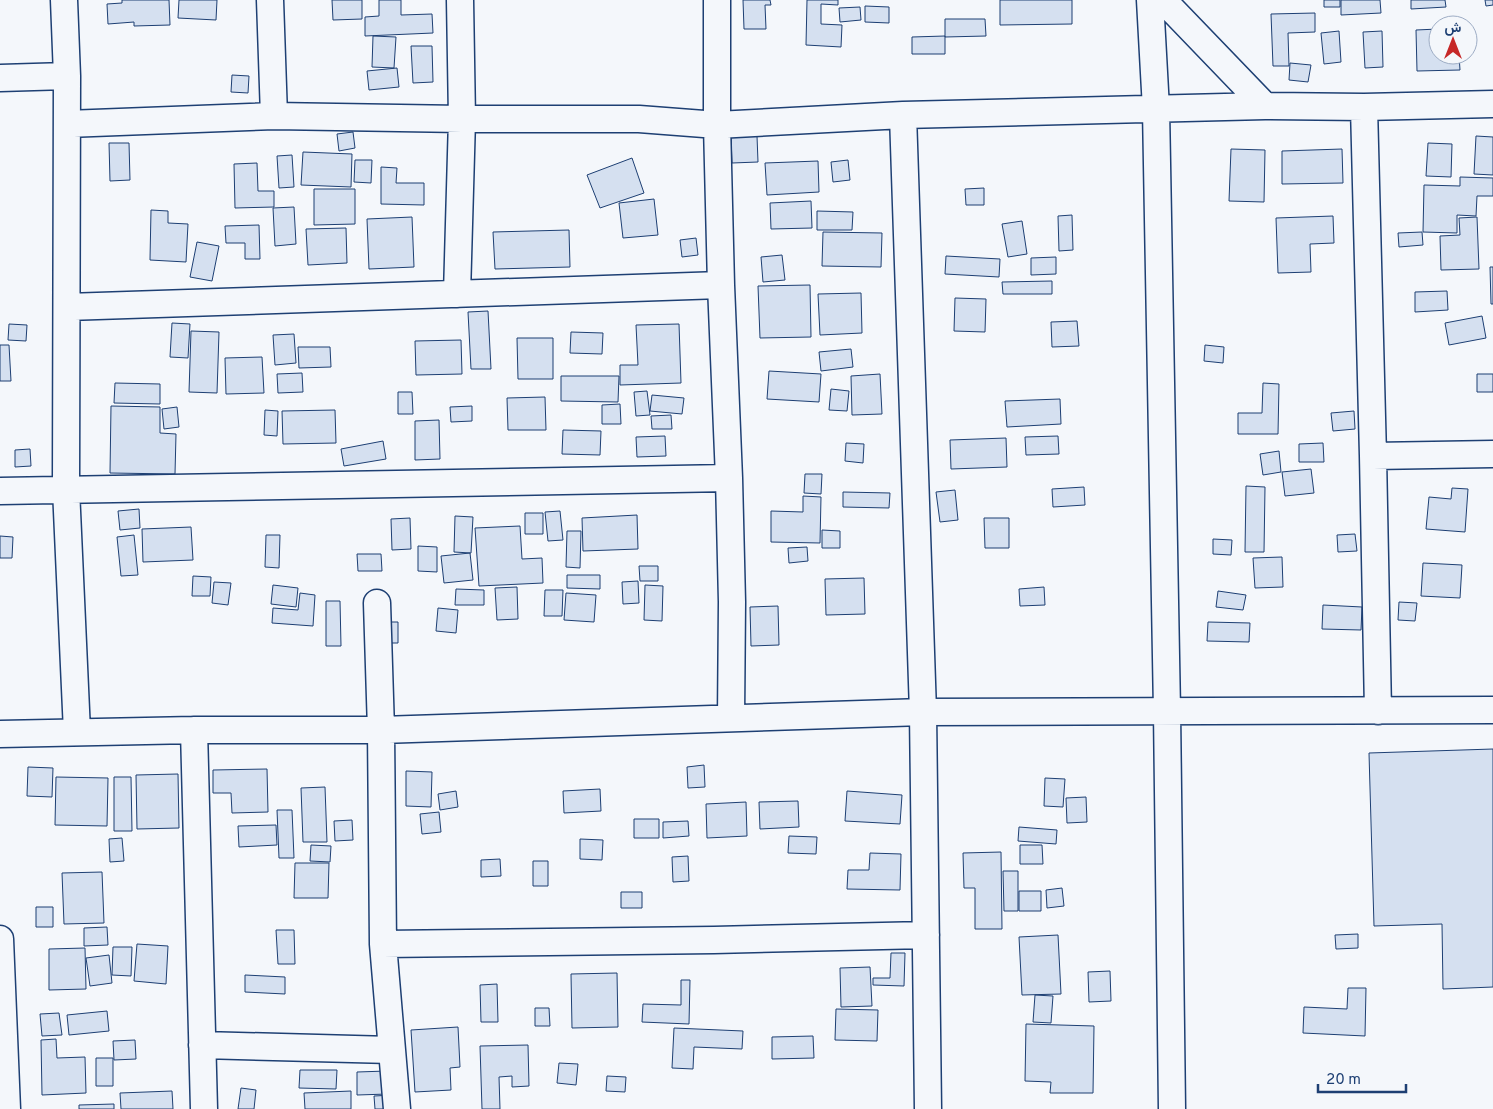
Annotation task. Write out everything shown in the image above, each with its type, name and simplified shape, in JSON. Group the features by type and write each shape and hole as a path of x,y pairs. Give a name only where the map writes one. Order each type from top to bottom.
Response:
{"street":[{"path":"64,0 67,76 66,489 77,732"},
{"path":"270,0 274,116"},
{"path":"457,294 462,118 460,0"},
{"path":"717,0 717,125 721,285 730,478 731,718"},
{"path":"1150,0 1156,109 1172,1109"},
{"path":"1163,0 1265,106"},
{"path":"0,78 67,76"},
{"path":"67,124 274,116 639,118 717,125 903,115 1265,106 1364,107 1493,104"},
{"path":"1364,107 1378,711"},
{"path":"903,115 923,712 928,1109"},
{"path":"67,307 721,285"},
{"path":"1373,456 1493,454"},
{"path":"0,490 730,478"},
{"path":"377,603 383,944 396,1109"},
{"path":"0,734 194,730 380,730 923,712 1493,710"},
{"path":"194,730 204,1109"},
{"path":"383,944 926,936"},
{"path":"0,940 8,1109"},
{"path":"202,1045 391,1050"}],"building":[{"path":"122,0 169,0 170,25 134,26 134,22 108,24 107,4 122,3"},
{"path":"179,0 217,0 216,20 178,18"},
{"path":"332,0 362,0 362,19 333,20"},
{"path":"379,0 401,0 401,15 432,14 433,33 365,36 365,17 379,16"},
{"path":"743,0 770,0 771,5 765,5 766,29 744,29"},
{"path":"807,0 838,0 838,5 821,4 821,24 842,25 841,47 806,45"},
{"path":"1000,0 1072,0 1072,24 1000,25"},
{"path":"1324,0 1340,0 1340,7 1324,7"},
{"path":"1341,0 1380,0 1381,13 1341,15"},
{"path":"1411,0 1445,0 1446,7 1411,9"},
{"path":"1485,0 1493,0 1493,5 1486,6"},
{"path":"865,6 889,7 889,23 865,22"},
{"path":"860,7 861,20 840,22 839,8"},
{"path":"1315,13 1315,32 1288,33 1289,66 1273,66 1271,14"},
{"path":"945,19 985,19 986,36 945,37"},
{"path":"1428,29 1428,65 1460,65 1460,70 1417,71 1416,30"},
{"path":"1339,31 1341,62 1324,64 1321,33"},
{"path":"1382,31 1383,67 1365,68 1363,32"},
{"path":"373,36 396,37 394,68 372,67"},
{"path":"945,36 945,54 912,54 912,37"},
{"path":"411,46 432,46 433,82 413,83"},
{"path":"1290,63 1311,65 1308,82 1289,80"},
{"path":"397,68 399,87 369,90 367,71"},
{"path":"232,75 249,76 248,93 231,92"},
{"path":"353,132 355,148 339,151 337,134"},
{"path":"731,136 757,136 758,162 732,163"},
{"path":"1476,136 1493,137 1493,175 1474,174"},
{"path":"109,143 129,143 130,180 110,181"},
{"path":"1428,143 1452,144 1451,177 1426,176"},
{"path":"1231,149 1265,150 1264,202 1229,201"},
{"path":"1342,149 1343,183 1282,184 1282,151"},
{"path":"303,152 352,154 351,187 301,185"},
{"path":"292,155 294,187 279,188 277,156"},
{"path":"632,158 644,193 600,208 587,175"},
{"path":"355,160 372,160 371,183 354,182"},
{"path":"848,160 850,180 833,182 831,162"},
{"path":"818,161 819,192 767,195 765,163"},
{"path":"257,163 258,191 274,191 274,207 235,208 234,164"},
{"path":"381,167 397,168 396,183 424,183 424,205 381,204"},
{"path":"1460,177 1493,178 1493,196 1477,196 1476,216 1457,215 1457,233 1423,232 1424,185 1460,186"},
{"path":"984,188 984,205 966,205 965,189"},
{"path":"314,189 355,189 355,224 314,225"},
{"path":"654,199 658,235 623,238 619,203"},
{"path":"811,201 812,228 771,229 770,203"},
{"path":"294,207 296,244 275,246 273,208"},
{"path":"151,210 168,211 168,223 188,224 186,262 150,260"},
{"path":"817,211 853,212 852,230 817,230"},
{"path":"1072,215 1073,250 1059,251 1058,216"},
{"path":"1333,216 1334,243 1310,244 1311,272 1278,273 1276,218"},
{"path":"412,217 414,267 369,269 367,219"},
{"path":"1477,217 1479,269 1441,270 1440,236 1460,235 1459,218"},
{"path":"1022,221 1027,254 1008,257 1002,224"},
{"path":"259,225 260,259 245,259 245,243 226,243 225,226"},
{"path":"346,228 347,263 308,265 306,229"},
{"path":"569,230 570,267 495,269 493,232"},
{"path":"823,232 882,233 881,267 822,266"},
{"path":"1422,232 1423,245 1399,247 1398,233"},
{"path":"696,238 698,255 682,257 680,240"},
{"path":"197,242 219,246 212,281 190,277"},
{"path":"782,255 785,280 763,282 761,257"},
{"path":"946,256 1000,259 999,277 945,274"},
{"path":"1056,257 1056,274 1031,275 1031,258"},
{"path":"1490,267 1493,267 1493,304 1491,304"},
{"path":"1052,281 1052,294 1003,294 1002,282"},
{"path":"810,285 811,337 760,338 758,286"},
{"path":"1447,291 1448,310 1415,312 1415,292"},
{"path":"861,293 862,333 820,335 818,294"},
{"path":"955,298 986,299 985,332 954,331"},
{"path":"488,311 491,369 471,369 468,312"},
{"path":"1482,316 1486,338 1449,345 1445,323"},
{"path":"1077,321 1079,346 1052,347 1051,322"},
{"path":"172,323 190,324 188,358 170,357"},
{"path":"9,324 27,325 26,341 8,340"},
{"path":"679,324 681,383 620,385 620,365 638,365 636,325"},
{"path":"191,331 219,332 217,393 189,392"},
{"path":"571,332 603,333 602,354 570,353"},
{"path":"294,334 296,363 275,365 273,335"},
{"path":"517,338 553,338 553,379 518,379"},
{"path":"461,340 462,374 416,375 415,341"},
{"path":"0,345 9,345 11,381 0,381"},
{"path":"1205,345 1224,347 1223,363 1204,361"},
{"path":"298,347 330,347 331,367 299,368"},
{"path":"851,349 853,367 821,371 819,352"},
{"path":"262,357 264,393 226,394 225,358"},
{"path":"769,371 821,374 819,402 767,399"},
{"path":"302,373 303,392 278,393 277,374"},
{"path":"880,374 882,414 852,415 851,376"},
{"path":"1477,374 1493,374 1493,392 1477,392"},
{"path":"561,376 619,376 618,402 561,401"},
{"path":"115,383 160,384 160,404 114,403"},
{"path":"1263,383 1279,384 1278,434 1238,434 1238,413 1262,413"},
{"path":"831,389 849,391 847,411 829,410"},
{"path":"647,391 650,415 636,416 634,392"},
{"path":"398,392 412,392 413,414 398,414"},
{"path":"652,395 684,398 682,414 650,411"},
{"path":"545,397 546,430 508,430 507,398"},
{"path":"1060,399 1061,424 1007,427 1005,401"},
{"path":"620,404 621,424 602,424 602,405"},
{"path":"111,406 160,407 160,433 176,434 175,474 110,473"},
{"path":"472,406 472,421 451,422 450,407"},
{"path":"177,407 179,427 164,429 162,409"},
{"path":"265,410 278,411 277,436 264,435"},
{"path":"335,410 336,443 283,444 282,411"},
{"path":"1354,411 1355,429 1333,431 1331,413"},
{"path":"671,415 672,429 652,429 651,416"},
{"path":"439,420 440,459 415,460 415,421"},
{"path":"563,430 601,431 600,455 562,454"},
{"path":"665,436 666,456 637,457 636,437"},
{"path":"1058,436 1059,454 1026,455 1025,437"},
{"path":"1006,438 1007,467 951,469 950,440"},
{"path":"383,441 386,459 344,466 341,449"},
{"path":"846,443 864,444 863,463 845,461"},
{"path":"1323,443 1324,462 1299,462 1299,444"},
{"path":"30,449 31,466 15,467 15,450"},
{"path":"1279,451 1281,472 1263,475 1260,454"},
{"path":"1311,469 1314,493 1285,496 1282,472"},
{"path":"805,474 822,474 821,494 804,493"},
{"path":"1246,486 1265,487 1264,552 1245,552"},
{"path":"1084,487 1085,505 1053,507 1052,489"},
{"path":"1452,488 1468,489 1465,532 1426,529 1429,497 1451,499"},
{"path":"955,490 958,520 940,522 936,492"},
{"path":"843,492 890,493 889,508 843,507"},
{"path":"803,496 821,497 820,543 771,542 771,511 803,512"},
{"path":"139,509 140,528 120,530 118,511"},
{"path":"560,511 563,540 548,541 545,512"},
{"path":"525,513 543,513 543,534 525,534"},
{"path":"637,515 638,549 583,551 582,518"},
{"path":"455,516 473,517 471,553 454,552"},
{"path":"410,518 411,549 392,550 391,519"},
{"path":"984,518 1009,518 1009,548 985,548"},
{"path":"520,526 522,559 542,558 543,583 479,586 475,528"},
{"path":"191,527 193,560 143,562 142,529"},
{"path":"822,530 840,531 840,548 822,548"},
{"path":"567,531 581,531 580,568 566,567"},
{"path":"1355,534 1357,551 1338,552 1337,535"},
{"path":"134,535 138,575 121,576 117,537"},
{"path":"266,535 280,535 279,568 265,567"},
{"path":"0,536 13,537 12,558 0,558"},
{"path":"1213,539 1232,540 1231,555 1213,554"},
{"path":"418,546 437,547 437,572 418,571"},
{"path":"807,547 808,561 789,563 788,548"},
{"path":"470,553 473,580 444,583 441,556"},
{"path":"357,554 381,554 382,571 358,571"},
{"path":"1282,557 1283,587 1255,588 1253,558"},
{"path":"1423,563 1462,565 1460,598 1421,596"},
{"path":"639,566 658,566 658,581 640,581"},
{"path":"567,575 600,575 600,589 567,588"},
{"path":"193,576 211,577 210,596 192,596"},
{"path":"864,578 865,614 826,615 825,579"},
{"path":"638,581 639,603 623,604 622,582"},
{"path":"214,582 231,583 228,605 212,603"},
{"path":"273,585 298,588 296,607 271,604"},
{"path":"645,585 663,586 662,621 644,620"},
{"path":"517,587 518,619 497,620 495,588"},
{"path":"1044,587 1045,605 1020,606 1019,589"},
{"path":"456,589 484,590 484,605 455,605"},
{"path":"545,590 563,590 562,616 544,616"},
{"path":"1218,591 1246,595 1243,610 1216,607"},
{"path":"300,593 315,595 313,626 272,623 273,608 298,610"},
{"path":"566,593 596,595 594,622 564,620"},
{"path":"326,601 340,601 341,646 326,646"},
{"path":"1399,602 1417,603 1415,621 1398,620"},
{"path":"1323,605 1362,607 1361,630 1322,629"},
{"path":"778,606 779,645 751,646 750,607"},
{"path":"438,608 458,610 456,633 436,631"},
{"path":"381,622 398,622 398,643 381,643"},
{"path":"1208,622 1250,623 1249,642 1207,641"},
{"path":"1493,749 1493,987 1443,989 1442,924 1374,926 1369,753"},
{"path":"704,765 705,787 688,788 687,767"},
{"path":"28,767 53,768 52,797 27,796"},
{"path":"267,769 268,812 232,813 231,793 213,793 213,770"},
{"path":"406,771 432,772 431,807 406,806"},
{"path":"178,774 179,828 137,829 136,775"},
{"path":"56,777 108,778 107,826 55,825"},
{"path":"114,777 131,777 132,831 114,831"},
{"path":"1045,778 1065,779 1063,807 1044,806"},
{"path":"325,787 327,842 303,842 301,788"},
{"path":"600,789 601,811 564,813 563,791"},
{"path":"456,791 458,807 440,810 438,794"},
{"path":"847,791 902,795 900,824 845,821"},
{"path":"1086,797 1087,822 1067,823 1066,798"},
{"path":"798,801 799,827 760,829 759,802"},
{"path":"746,802 747,836 707,838 706,804"},
{"path":"277,810 292,810 294,858 279,858"},
{"path":"439,812 441,832 422,834 420,814"},
{"path":"634,819 659,819 659,838 634,838"},
{"path":"352,820 353,840 335,841 334,821"},
{"path":"688,821 689,836 663,838 663,822"},
{"path":"276,825 277,845 239,847 238,826"},
{"path":"1019,827 1057,830 1056,844 1018,841"},
{"path":"789,836 817,837 816,854 788,853"},
{"path":"122,838 124,861 110,862 109,839"},
{"path":"580,839 603,840 602,860 580,859"},
{"path":"311,845 331,846 330,862 310,861"},
{"path":"1020,845 1042,845 1043,864 1020,864"},
{"path":"1001,852 1002,929 975,929 975,888 964,888 963,853"},
{"path":"870,853 901,854 900,890 847,889 848,870 869,870"},
{"path":"688,856 689,881 673,882 672,857"},
{"path":"500,859 501,876 481,877 481,860"},
{"path":"533,861 548,861 548,886 533,886"},
{"path":"295,863 329,863 328,898 294,898"},
{"path":"1003,871 1018,871 1018,911 1004,911"},
{"path":"102,872 104,923 64,924 62,873"},
{"path":"1062,888 1064,906 1047,908 1046,890"},
{"path":"1019,891 1041,891 1041,911 1019,911"},
{"path":"621,892 642,892 642,908 621,908"},
{"path":"36,907 53,907 53,927 36,927"},
{"path":"107,927 108,945 84,946 84,928"},
{"path":"276,930 294,930 295,964 278,964"},
{"path":"1358,934 1358,948 1336,949 1335,935"},
{"path":"1058,935 1061,994 1022,995 1019,937"},
{"path":"137,944 168,946 166,984 134,981"},
{"path":"113,947 132,947 131,976 112,975"},
{"path":"85,948 86,989 49,990 49,949"},
{"path":"891,953 905,953 904,986 873,985 873,978 890,978"},
{"path":"109,955 112,983 90,986 86,958"},
{"path":"870,967 872,1006 841,1007 840,968"},
{"path":"1110,971 1111,1001 1089,1002 1088,972"},
{"path":"617,973 618,1027 572,1028 571,974"},
{"path":"245,975 285,977 285,994 245,992"},
{"path":"681,980 690,980 689,1024 642,1022 643,1004 681,1005"},
{"path":"497,984 498,1022 481,1022 480,985"},
{"path":"1348,988 1366,988 1365,1036 1303,1033 1304,1007 1347,1009"},
{"path":"1035,995 1053,996 1051,1023 1033,1022"},
{"path":"535,1008 549,1008 550,1026 535,1026"},
{"path":"836,1009 878,1010 877,1041 835,1040"},
{"path":"107,1011 109,1031 69,1035 67,1015"},
{"path":"59,1013 62,1035 42,1036 40,1014"},
{"path":"1026,1024 1094,1026 1093,1093 1050,1093 1051,1082 1025,1081"},
{"path":"458,1027 460,1067 450,1068 451,1090 415,1092 411,1030"},
{"path":"674,1028 743,1031 742,1049 694,1047 693,1069 672,1068"},
{"path":"813,1036 814,1058 772,1059 772,1037"},
{"path":"56,1039 57,1058 85,1057 86,1093 42,1095 41,1040"},
{"path":"135,1040 136,1059 114,1060 113,1041"},
{"path":"528,1045 529,1086 512,1087 512,1076 499,1077 500,1109 482,1109 480,1046"},
{"path":"96,1058 113,1058 113,1086 96,1086"},
{"path":"559,1063 578,1064 576,1085 557,1083"},
{"path":"300,1070 337,1070 336,1089 299,1088"},
{"path":"387,1071 388,1094 357,1095 357,1072"},
{"path":"607,1076 626,1077 625,1092 606,1091"},
{"path":"241,1088 256,1090 254,1109 238,1109"},
{"path":"172,1091 173,1109 121,1109 120,1093"},
{"path":"351,1091 351,1109 305,1109 304,1093"},
{"path":"393,1095 394,1109 375,1109 374,1096"},
{"path":"114,1104 114,1109 79,1109 79,1105"}]}
